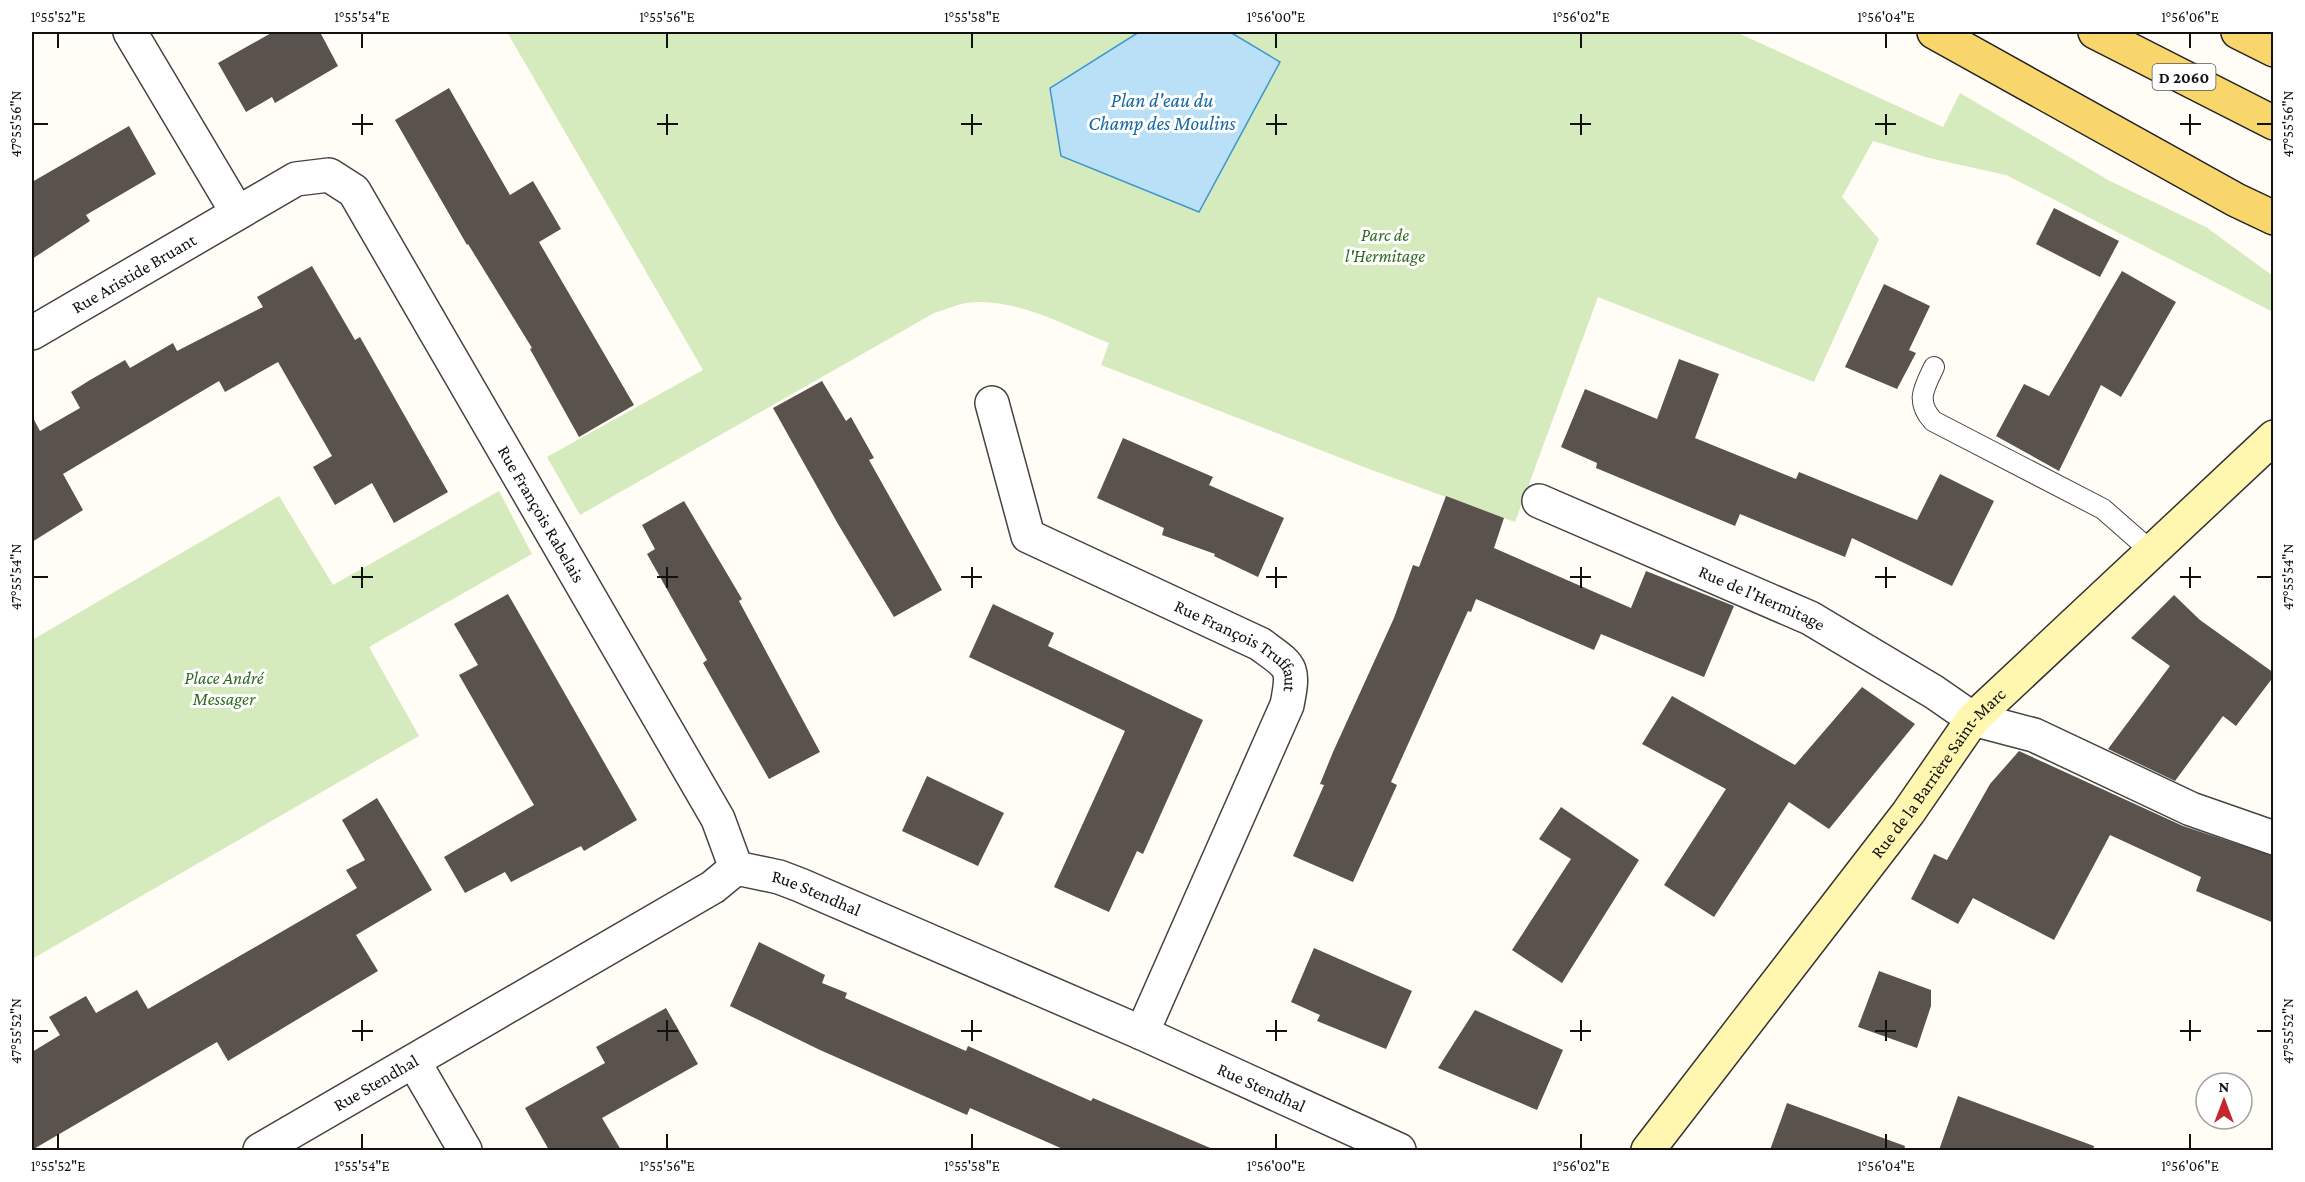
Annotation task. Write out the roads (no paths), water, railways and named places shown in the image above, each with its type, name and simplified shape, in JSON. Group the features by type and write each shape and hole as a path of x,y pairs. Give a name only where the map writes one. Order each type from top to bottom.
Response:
{"main road":[{"path":"1934,32 2236,200 2274,218"},
{"name":"D 2060","path":"2095,32 2274,123"},
{"path":"2238,32 2274,50"},
{"path":"2236,200 2274,233"},
{"name":"Rue de la Barrière Saint-Marc","path":"1648,1150 1908,813 1972,719 2274,437"}],"street":[{"path":"130,32 237,212"},
{"name":"Rue Aristide Bruant","path":"32,333 296,179 329,175"},
{"name":"Rue François Rabelais","path":"329,175 354,191 718,819 736,868"},
{"name":"Rue François Truffaut","path":"992,403 1028,536 1260,644 1287,664 1292,680 1287,705 1142,1033"},
{"name":"Rue de l'Hermitage","path":"1539,501 1810,618 1934,692 1972,719"},
{"path":"1972,719 2034,735 2191,809 2274,838"},
{"name":"Rue Stendhal","path":"260,1150 713,887 736,868 800,885 1142,1033 1399,1150"},
{"path":"414,1062 465,1150"}],"lane":[{"path":"1934,368 1923,392 1925,412 1933,421 2103,509 2152,552"}],"water":[{"name":"Plan d'eau du Champ des Moulins","path":"1139,32 1230,32 1280,62 1199,212 1061,156 1050,88"}],"park label":[{"name":"Parc de l'Hermitage","path":"1385,245"},
{"name":"Place André Messager","path":"224,688"}]}
